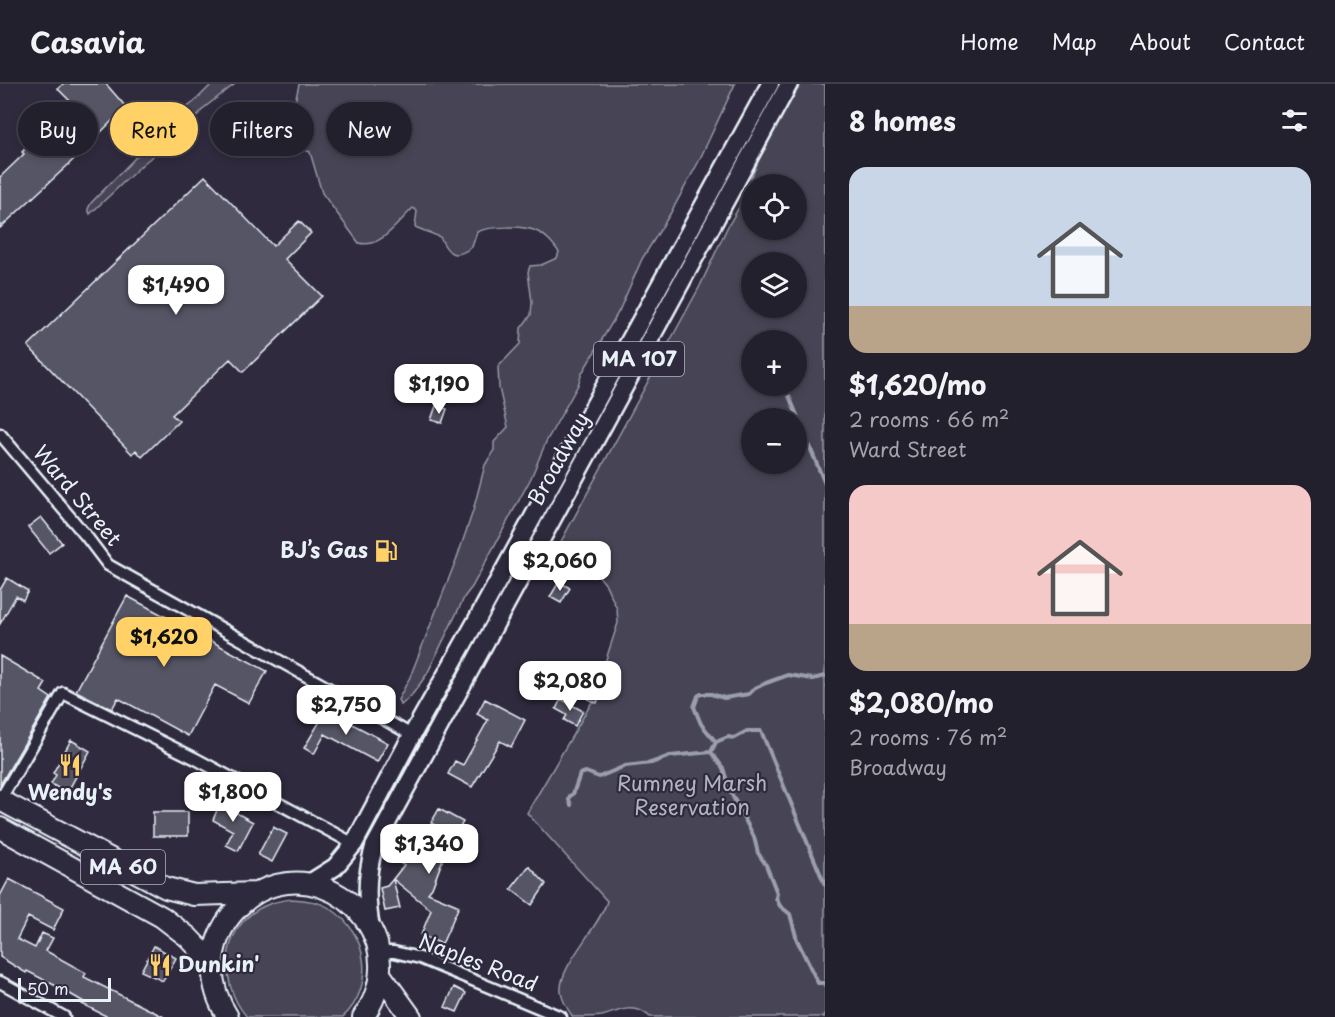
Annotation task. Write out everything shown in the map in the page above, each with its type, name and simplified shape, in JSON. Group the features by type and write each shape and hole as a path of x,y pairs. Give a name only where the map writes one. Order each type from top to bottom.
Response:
{"highway":[{"name":"MA 60","path":"0,800 166,888 194,895 256,893 282,885 308,884 329,890 348,901 371,929 379,952 380,974"},
{"name":"MA 60","path":"0,828 162,917 188,937 212,962"},
{"path":"224,1014 215,990 212,962 216,941 225,922 239,905 256,893"},
{"path":"363,1017 374,999 380,974"},
{"path":"380,974 411,1017"}],"main road":[{"name":"Broadway","path":"308,884 335,867 354,844 770,84"},
{"name":"Broadway","path":"371,929 367,891 374,847 789,84"}],"street":[{"name":"Ward Street","path":"0,434 108,564 412,735"},
{"path":"0,800 63,693 196,759 354,844"},
{"name":"Naples Road","path":"379,952 394,952 420,958 561,1017"},
{"path":"0,982 64,1017"}],"green space":[{"path":"212,84 235,84 210,102 198,115 198,102 194,102"},
{"path":"299,84 735,84 698,163 642,259 619,311 582,373 578,385 546,442 531,478 465,596 427,674 412,695 401,705 398,700 410,677 458,555 485,465 494,450 494,442 508,427 499,388 498,367 520,344 521,328 531,315 532,302 528,272 530,266 541,265 557,258 559,252 547,238 538,232 525,228 508,227 490,228 477,232 472,247 461,253 452,253 440,237 415,227 417,211 413,208 382,238 367,244 359,243 322,193 311,156 314,156 314,102 295,102"},
{"name":"Rumney Marsh Reservation","path":"801,84 825,84 825,1017 650,1017 644,1012 627,1009 602,1016 573,1017 561,992 562,982 572,959 596,923 607,901 527,813 592,702 618,623 617,609 606,585 590,565 558,547 700,286 741,204 741,240 807,240 807,174 753,174 760,156"},
{"path":"137,156 153,156 90,214 88,209 91,203"},
{"path":"291,899 307,900 331,909 343,919 360,946 363,976 360,990 343,1017 247,1017 237,1002 230,986 228,969 229,952 234,936 243,922 255,911 272,903"}],"building":[{"path":"63,84 106,84 122,102 110,102 110,123 98,135 98,102 71,102 58,89"},
{"path":"22,156 77,156 0,228 0,177"},
{"path":"205,176 273,246 299,221 311,233 285,259 322,296 243,372 230,359 172,415 179,421 142,457 136,450 132,454 28,346"},
{"path":"436,406 447,409 442,423 431,420"},
{"path":"41,517 62,543 49,553 28,527"},
{"path":"7,578 28,591 23,600 16,596 0,624 0,590"},
{"path":"559,582 570,588 561,603 550,597"},
{"path":"127,596 267,671 249,703 215,685 188,736 118,698 112,709 76,691"},
{"path":"0,656 46,683 41,691 51,698 0,785"},
{"path":"593,687 602,690 597,703 588,699"},
{"path":"485,699 525,720 511,747 500,741 472,787 448,774 455,761 463,765 488,720 477,714"},
{"path":"561,699 583,711 575,726 564,720 567,715 556,709"},
{"path":"329,706 342,712 339,717 388,743 377,762 325,734 314,754 304,748"},
{"path":"71,740 90,751 67,793 51,784 56,775 53,773"},
{"path":"222,798 236,805 233,811 253,822 238,851 226,845 233,831 213,820"},
{"path":"439,809 463,822 455,836 452,835 428,893 459,906 442,944 421,935 431,910 393,879 404,865 392,859 396,850 403,853 410,835 434,845 441,829 431,823"},
{"path":"153,812 188,812 188,836 153,836"},
{"path":"273,827 287,834 272,862 258,855"},
{"path":"529,866 546,884 532,905 511,889"},
{"path":"9,879 64,908 53,930 28,917 17,939 35,948 42,933 53,938 46,951 86,973 84,977 164,1017 108,1017 82,1004 84,1002 58,987 27,971 26,973 0,957 0,896"},
{"path":"393,879 400,908 385,911 380,888 387,886"},
{"path":"154,946 176,958 163,981 141,971"},
{"path":"454,987 466,993 457,1012 445,1007"}],"waterway":[{"path":"789,396 825,484"},
{"path":"716,742 701,724 694,707 701,694 724,698 749,694 755,688 788,675 813,679 825,676"},
{"path":"571,805 570,796 573,794 580,774 586,772 599,777 625,766 651,763 670,756 711,752 716,742 728,737 734,738 747,731 761,731 825,885"},
{"path":"711,752 723,768 730,791 754,837 758,853 766,865 777,893 776,898 780,906 790,914 797,940 818,983 825,983"}],"place":[{"name":"BJ’s Gas","path":"386,551"},
{"name":"Wendy's","path":"70,765"},
{"name":"Dunkin'","path":"160,965"}]}
